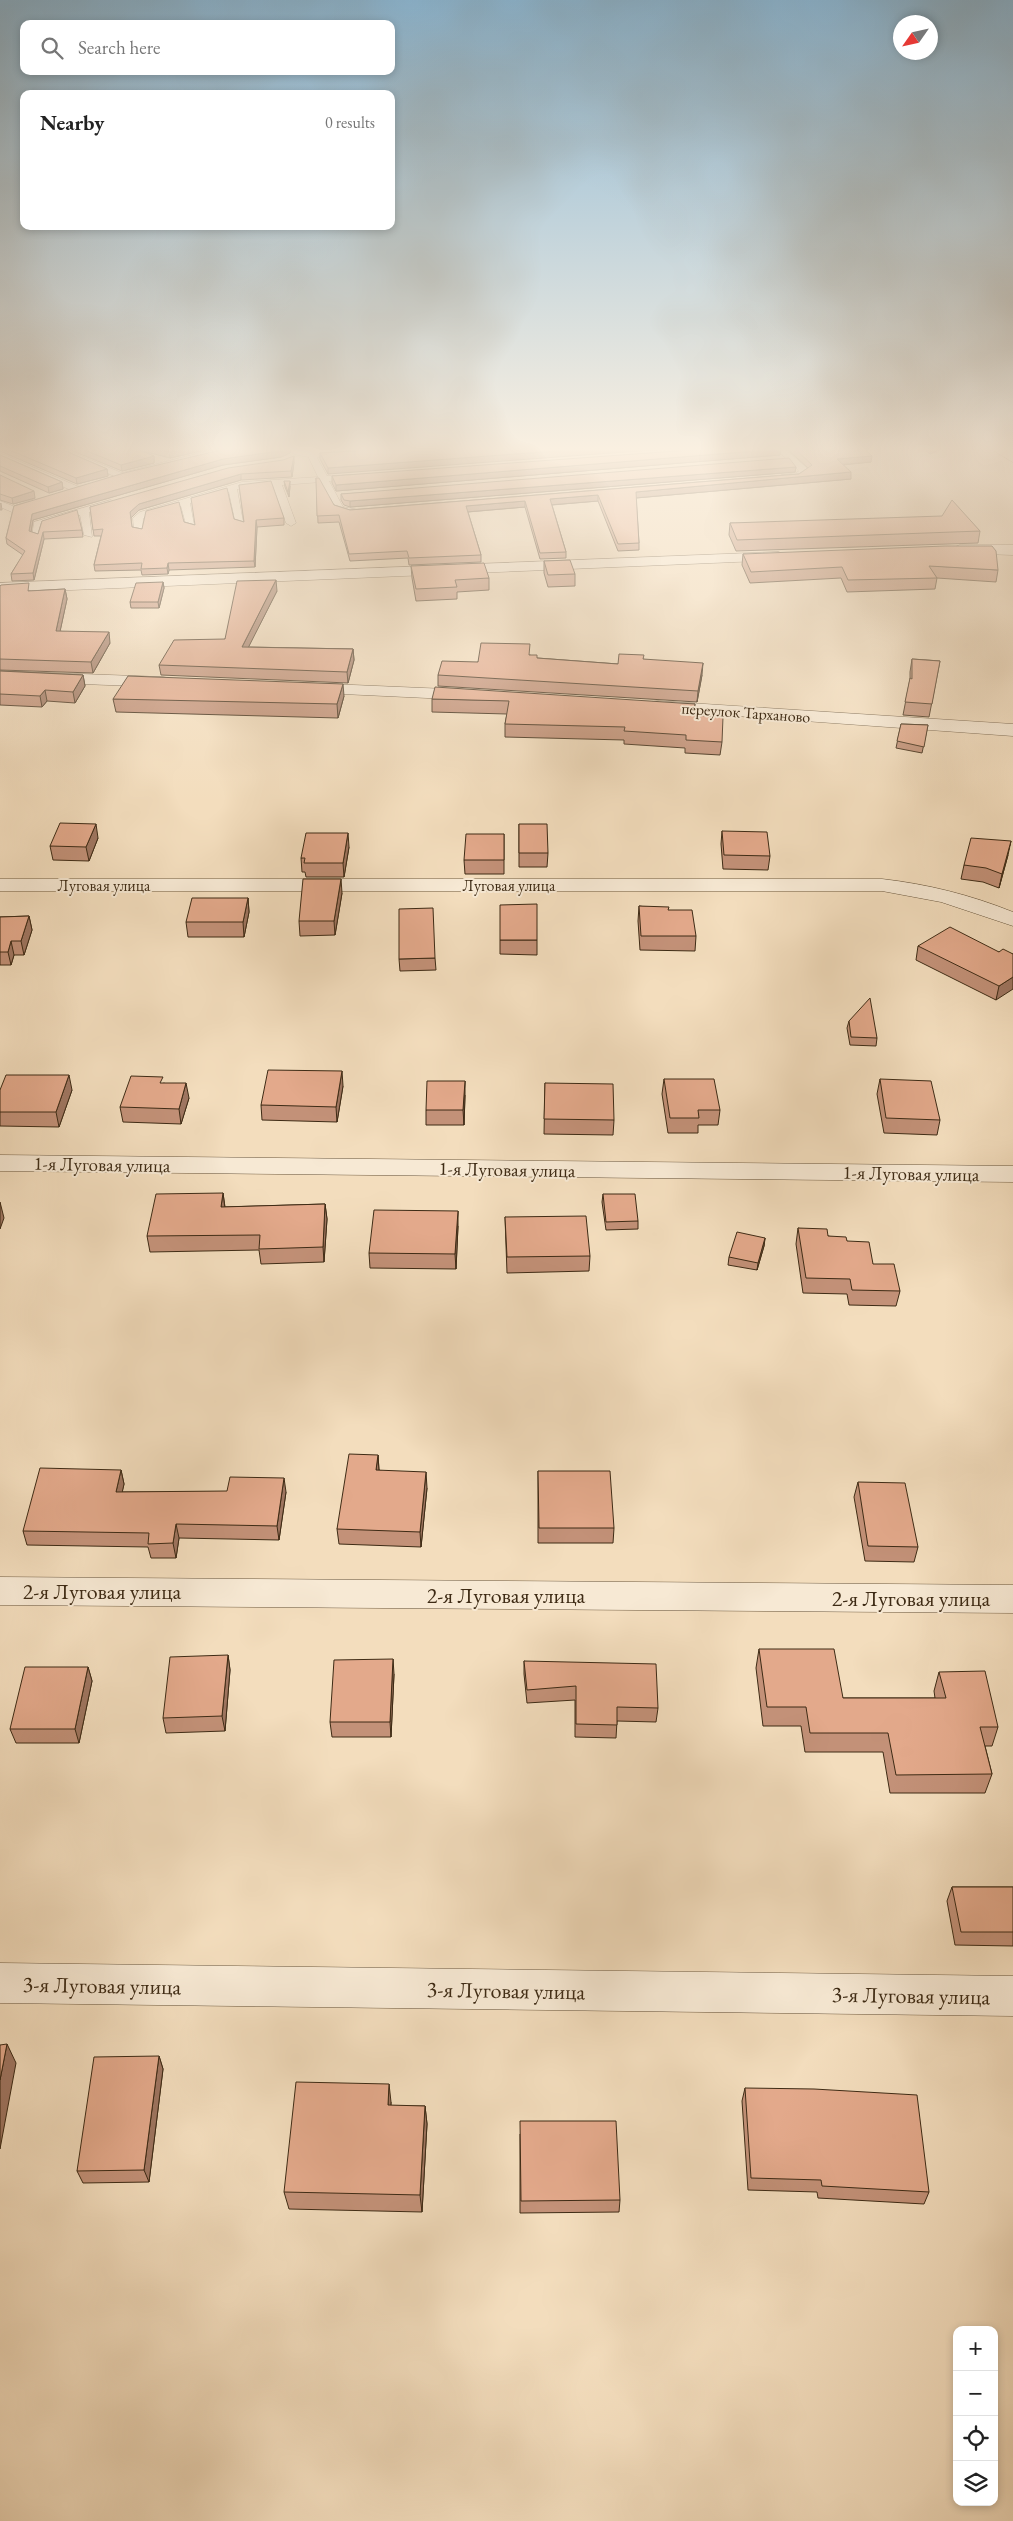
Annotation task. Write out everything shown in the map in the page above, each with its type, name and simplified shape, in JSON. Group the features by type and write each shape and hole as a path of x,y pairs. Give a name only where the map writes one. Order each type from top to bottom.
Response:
{"street":[{"path":"0,588 530,567"},
{"path":"0,676 178,683"},
{"path":"287,687 484,696"},
{"name":"переулок Тарханово","path":"642,705 1013,730"},
{"name":"Луговая улица","path":"0,885 882,885 908,887 956,898 1013,920"},
{"name":"1-я Луговая улица","path":"0,1163 1013,1174"},
{"name":"2-я Луговая улица","path":"0,1590 1013,1599"},
{"name":"3-я Луговая улица","path":"0,1983 1013,1996"}],"building":[{"path":"15,567 35,567 33,573 11,574"},
{"path":"141,567 167,567 167,568 141,569"},
{"path":"411,567 485,567 489,578 455,580 457,587 416,589"},
{"path":"546,567 572,567 575,574 548,575"},
{"path":"749,567 929,567 937,578 848,580 842,567 751,572"},
{"path":"940,567 998,567 998,570"},
{"path":"276,580 242,647 353,649 347,672 159,665 174,640 225,639 237,581"},
{"path":"163,582 158,602 130,602 136,583"},
{"path":"29,583 28,591 65,589 56,631 109,632 91,662 0,659 0,586"},
{"path":"481,643 530,644 529,655 537,655 537,658 618,664 619,654 644,655 643,659 703,663 698,691 438,675 442,661 478,662"},
{"path":"912,659 940,661 932,704 905,702 910,678 912,679"},
{"path":"0,671 83,675 73,692 45,690 40,696 0,694"},
{"path":"128,676 343,684 337,704 113,699"},
{"path":"435,687 695,704 693,715 723,717 722,742 686,740 686,735 624,731 625,727 505,724 509,701 432,699"},
{"path":"901,724 928,725 924,747 897,741"},
{"path":"60,823 96,824 86,847 50,846"},
{"path":"519,824 547,824 548,853 519,853"},
{"path":"722,831 767,832 770,856 724,855"},
{"path":"306,833 348,833 343,863 304,863 305,858 301,858"},
{"path":"466,834 504,834 504,860 464,860"},
{"path":"971,838 1011,841 1002,874 986,868 964,865"},
{"path":"303,879 341,879 334,921 299,921"},
{"path":"192,898 248,898 243,922 186,922"},
{"path":"537,904 537,940 500,940 500,905"},
{"path":"639,906 669,907 668,910 692,910 696,936 641,936"},
{"path":"433,908 435,958 399,959 399,909"},
{"path":"29,916 21,941 11,941 8,952 0,952 0,917"},
{"path":"950,927 999,952 1003,949 1013,954 1013,977 999,986 918,946"},
{"path":"870,998 877,1038 851,1037 849,1021"},
{"path":"268,1070 342,1071 336,1107 261,1105"},
{"path":"6,1075 69,1075 56,1112 0,1112 0,1090"},
{"path":"131,1076 163,1077 160,1083 186,1083 179,1109 120,1107"},
{"path":"664,1079 714,1079 720,1110 698,1110 699,1118 670,1118"},
{"path":"880,1079 931,1081 940,1120 886,1118"},
{"path":"427,1081 465,1081 463,1110 426,1110"},
{"path":"545,1083 613,1084 614,1120 544,1119"},
{"path":"223,1193 221,1207 325,1204 323,1247 259,1249 260,1235 147,1236 156,1194"},
{"path":"603,1194 635,1194 638,1221 606,1222"},
{"path":"374,1210 458,1211 455,1254 369,1253"},
{"path":"586,1216 590,1256 507,1257 505,1217"},
{"path":"798,1228 827,1229 828,1236 846,1237 847,1241 869,1242 873,1264 894,1264 900,1291 852,1290 850,1279 806,1278"},
{"path":"737,1232 765,1238 758,1263 729,1257"},
{"path":"349,1454 378,1455 376,1470 426,1472 420,1532 337,1529"},
{"path":"40,1468 121,1470 116,1492 227,1491 230,1477 284,1478 277,1526 176,1524 173,1543 148,1544 149,1533 23,1531"},
{"path":"538,1471 610,1471 614,1528 539,1528"},
{"path":"858,1482 905,1483 918,1547 868,1546"},
{"path":"759,1649 834,1649 843,1698 946,1698 939,1672 985,1671 998,1727 980,1727 992,1774 896,1775 888,1733 810,1733 806,1707 767,1707"},
{"path":"228,1655 222,1716 163,1718 170,1657"},
{"path":"393,1659 390,1722 330,1722 334,1660"},
{"path":"524,1661 656,1664 658,1708 617,1707 617,1725 576,1724 576,1686 527,1690"},
{"path":"25,1667 88,1667 75,1729 10,1729"},
{"path":"952,1887 1013,1887 1013,1932 961,1932"},
{"path":"7,2044 0,2080 0,2045"},
{"path":"159,2056 144,2170 77,2171 94,2057"},
{"path":"296,2082 389,2084 388,2105 425,2106 420,2195 284,2192"},
{"path":"745,2088 814,2089 917,2095 929,2192 822,2186 821,2180 751,2178"},
{"path":"520,2121 616,2121 620,2200 521,2201"}]}
